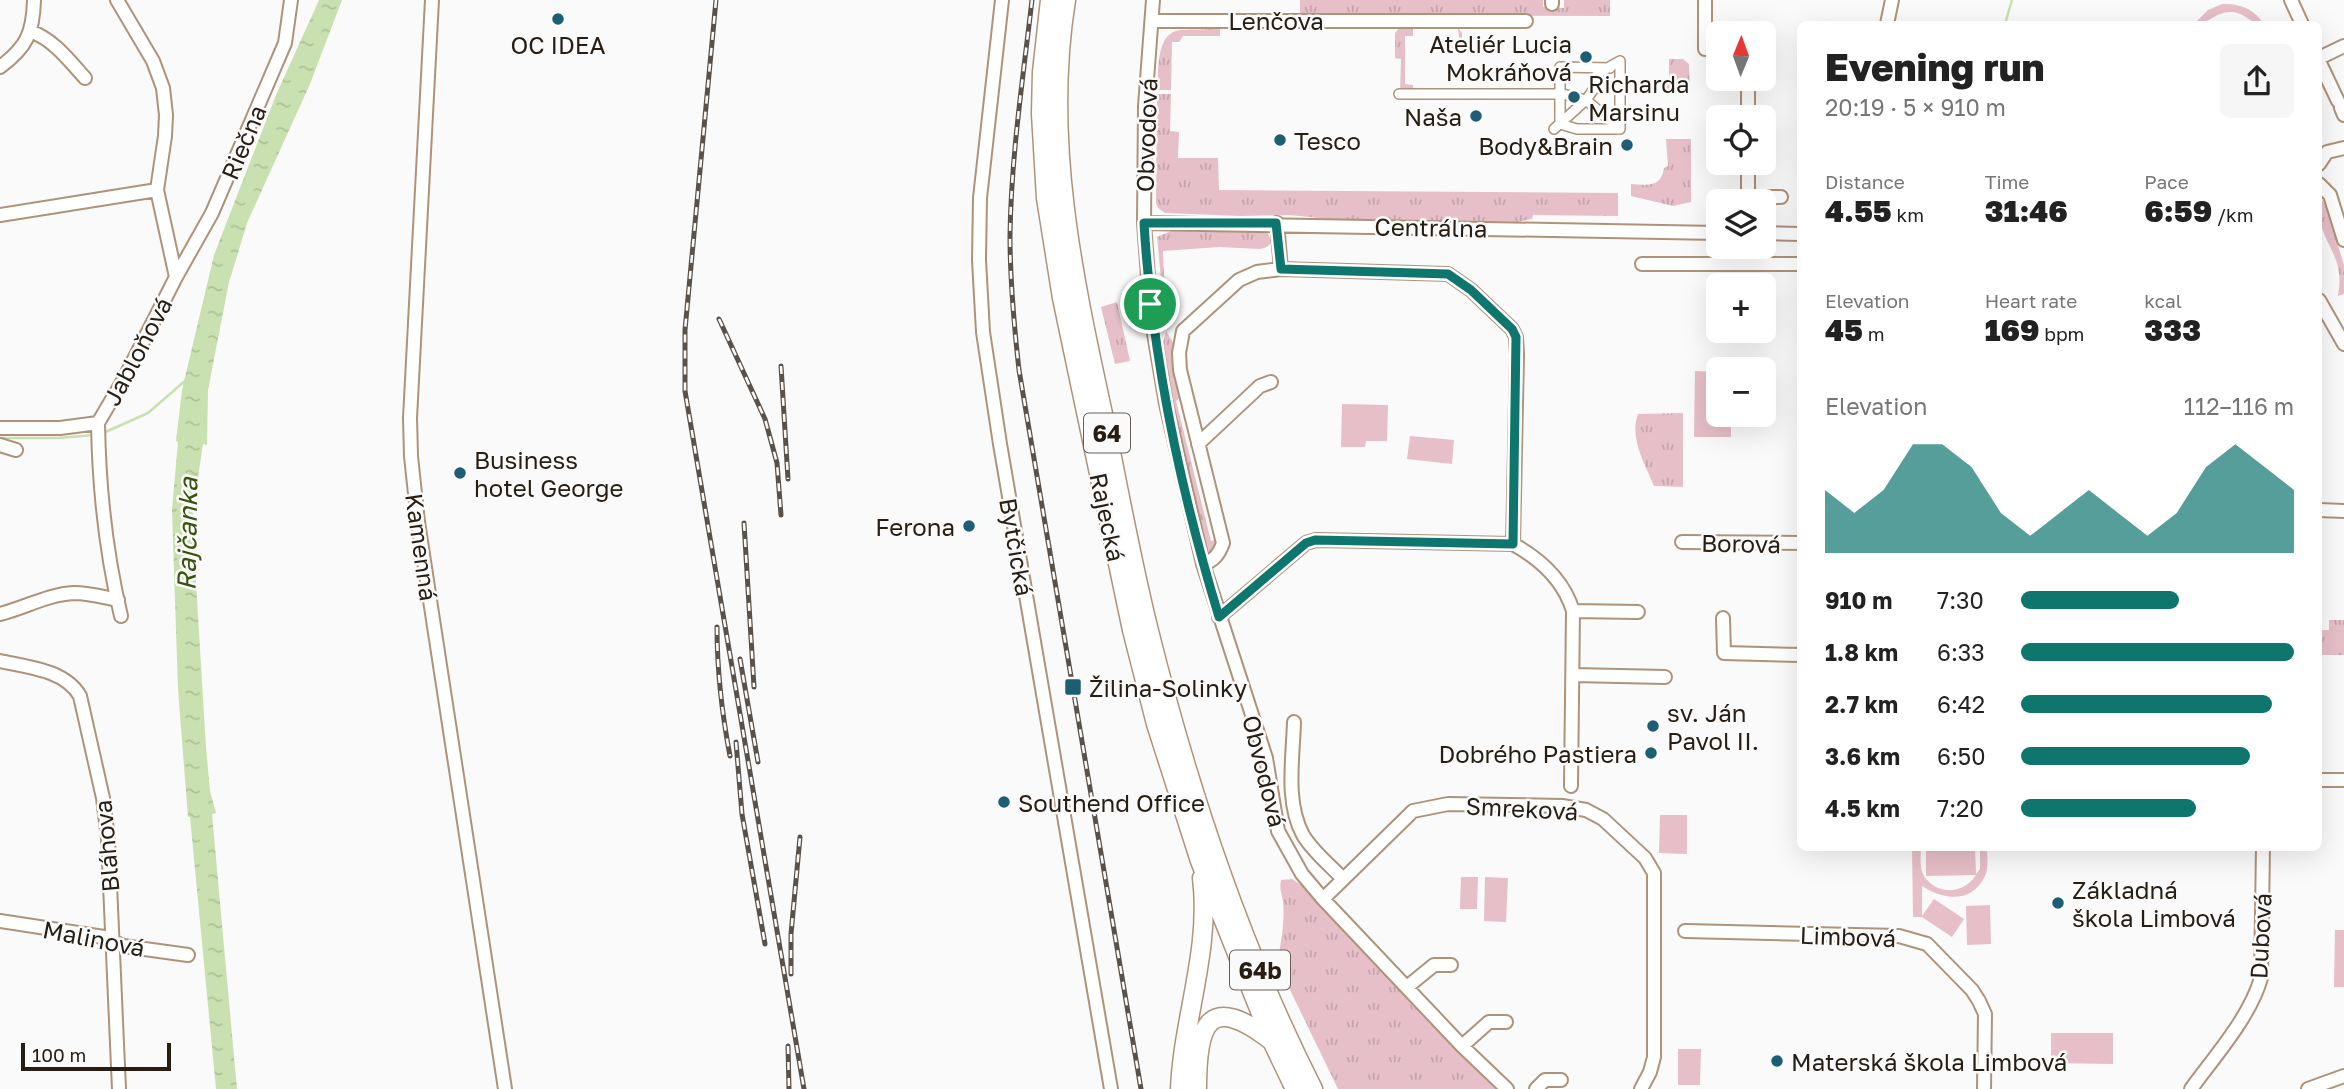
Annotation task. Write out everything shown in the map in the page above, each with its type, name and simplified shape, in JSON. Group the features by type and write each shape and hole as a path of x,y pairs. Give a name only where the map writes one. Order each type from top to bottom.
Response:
{"main road":[{"name":"Rajecká","path":"1050,0 1042,72 1041,114 1045,198 1051,240 1132,630 1156,724 1208,859"},
{"name":"Rajecká","path":"1066,0 1058,114 1062,196 1068,237 1148,628 1208,859"},
{"name":"64b","path":"1208,859 1272,1041 1301,1083"},
{"name":"64b","path":"1208,859 1250,946 1301,1083"},
{"path":"1180,1089 1204,935 1208,859"},
{"path":"1197,1089 1199,1042 1203,1030 1211,1021 1222,1017 1242,1020 1272,1041"}],"street":[{"path":"0,67 26,44 34,0"},
{"name":"Jabloňová","path":"98,430 176,277 157,190 166,136 163,88 153,61 117,0"},
{"name":"Riečna","path":"176,277 212,213 285,43 291,0"},
{"name":"Kamenná","path":"432,0 413,336 411,456 418,522 505,1089"},
{"name":"Bytčická","path":"1002,0 980,198 979,260 983,332 1111,1089"},
{"name":"Obvodová","path":"1153,0 1145,106 1144,223 1155,343 1180,468 1203,564 1262,744 1278,831 1302,874 1323,899 1462,1046 1507,1089"},
{"path":"1705,0 1706,49"},
{"path":"1888,21 1892,0"},
{"path":"2291,0 2301,21"},
{"name":"Lenčova","path":"1152,21 1525,21"},
{"path":"30,31 45,36 57,46 85,78"},
{"path":"2322,57 2344,46"},
{"path":"1620,61 1620,130 1557,127 1586,100 1596,86 1597,74 1620,61"},
{"path":"1557,127 1560,67 1567,63 1610,68"},
{"path":"2322,66 2341,108"},
{"path":"1399,94 1560,95 1586,100 1617,130"},
{"path":"2322,160 2327,152 2344,148"},
{"path":"1748,175 1748,197 1781,197"},
{"path":"2322,187 2330,195 2341,219 2344,240"},
{"path":"0,215 157,190"},
{"name":"Centrálna","path":"1144,223 1276,223 1706,233"},
{"path":"1276,223 1281,269"},
{"path":"1776,233 1797,234"},
{"path":"1642,264 1797,264"},
{"path":"1203,564 1210,562 1219,553 1223,543 1180,370 1179,353 1183,331 1238,280 1257,272 1281,269 1448,274 1471,290 1512,329 1516,337 1517,355 1513,544"},
{"path":"2322,305 2344,344"},
{"path":"1198,444 1260,386 1271,382"},
{"path":"0,428 98,430 99,471 109,563 121,616"},
{"path":"0,445 16,450"},
{"path":"2322,510 2344,511"},
{"path":"1219,617 1306,543 1315,540 1513,544 1530,553 1562,585 1573,611 1572,786"},
{"name":"Borová","path":"1682,542 1797,543"},
{"path":"0,614 71,593 118,600"},
{"path":"1573,611 1638,612"},
{"path":"1723,618 1724,653 1797,655"},
{"name":"Bláhova","path":"0,661 51,673 74,685 80,696 103,798 108,839 119,1089"},
{"path":"1573,675 1665,677"},
{"path":"1294,722 1293,801 1296,818 1303,835 1313,848 1343,879"},
{"path":"2322,780 2344,780"},
{"name":"Smreková","path":"1323,899 1418,809 1461,804 1562,806 1586,810 1603,820 1645,858 1654,873 1654,1057 1641,1089"},
{"name":"Dubová","path":"2191,1089 2250,1006 2258,990 2261,978 2263,851"},
{"name":"Malinová","path":"0,921 104,937 123,946 188,955"},
{"name":"Limbová","path":"1685,931 1899,936 1927,944 1972,990 1985,1014 1984,1089"},
{"path":"1407,987 1434,965 1451,965"},
{"path":"1462,1046 1489,1022 1506,1022"},
{"path":"2308,1089 2344,1076"},
{"path":"1536,1089 1545,1080 1561,1080"}],"green space":[{"path":"1300,0 1543,0 1543,7 1564,8 1564,0 1610,0 1610,16 1300,15"},
{"path":"2222,4 2235,5 2256,14 2262,21 2252,21 2241,14 2226,12 2206,21 2197,21 2208,10"},
{"path":"1401,26 1457,27 1462,33 1462,52 1447,47 1460,45 1458,29 1413,28 1413,36 1405,36 1405,84 1413,85 1413,93 1400,93 1401,59 1395,58 1395,33"},
{"path":"1220,28 1220,36 1183,36 1179,42 1172,42 1171,90 1157,90 1160,54 1167,38 1173,32"},
{"path":"1669,59 1683,59 1689,64 1690,94 1662,94 1669,83"},
{"path":"1157,94 1171,94 1170,131 1179,132 1178,158 1218,158 1219,190 1618,193 1618,216 1533,215 1532,219 1507,224 1165,213 1156,203"},
{"path":"1666,139 1691,139 1691,202 1673,206 1631,196 1631,184 1652,184 1660,179 1664,168 1668,166"},
{"path":"2322,200 2344,265 2344,294 2338,296 2338,265 2324,233"},
{"path":"1171,231 1267,232 1272,242 1260,249 1219,247 1163,251 1164,276 1174,296 1163,300 1157,237"},
{"path":"1117,302 1130,361 1115,364 1101,307"},
{"path":"1166,331 1176,347 1181,397 1176,401 1211,541 1218,539 1213,553 1206,556 1162,347"},
{"path":"1695,371 1706,371 1706,427 1731,427 1731,437 1694,437"},
{"path":"1342,404 1388,405 1387,441 1366,441 1365,447 1341,447"},
{"path":"1683,413 1683,487 1654,486 1637,442 1635,432 1638,414"},
{"path":"1410,436 1454,440 1452,464 1407,459"},
{"path":"2329,620 2344,620 2344,655 2322,655 2322,630 2329,630"},
{"path":"1660,815 1687,815 1687,854 1659,853"},
{"path":"1912,851 1921,851 1921,869 1929,882 1936,887 1950,890 1965,886 1976,875 1926,876 1926,851 1975,851 1976,874 1980,869 1980,851 1987,851 1986,873 1973,891 1956,897 1939,894 1922,886 1922,916 1934,899 1964,919 1952,937 1922,917 1913,917"},
{"path":"1461,877 1478,877 1477,909 1460,909"},
{"path":"1485,877 1508,878 1506,922 1484,921"},
{"path":"1292,879 1307,889 1498,1089 1338,1089 1277,963 1283,917 1281,880"},
{"path":"1990,905 1991,944 1967,945 1966,906"},
{"path":"2335,930 2344,930 2344,987 2334,987"},
{"path":"2051,1033 2113,1033 2113,1064 2051,1063"},
{"path":"1678,1049 1701,1049 1700,1085 1678,1085"}],"water":[{"name":"Rajčanka","path":"319,0 342,0 310,84 247,223 229,282 208,390 207,445 203,444 193,510 206,747 210,791 216,813 212,814 237,1089 216,1089 178,690 172,510 176,441 182,390 214,255 276,95"}],"waterway":[{"path":"2006,21 2012,0"},
{"path":"101,434 148,413 186,380"},
{"path":"0,438 95,435"}],"railway":[{"path":"716,0 685,330 685,391 804,1089"},
{"path":"1032,0 1011,206 1015,336 1141,1089"},
{"path":"719,319 765,419 777,463 781,515"},
{"path":"781,366 788,479"},
{"path":"744,523 754,687"},
{"path":"717,627 720,692 730,756"},
{"path":"740,659 758,762"},
{"path":"736,742 742,814 765,944"},
{"path":"791,974 791,934 800,837"},
{"path":"788,1046 789,1089"}],"place":[{"name":"OC IDEA","path":"558,19"},
{"name":"Ateliér Lucia Mokráňová","path":"1586,57"},
{"name":"Richarda Marsinu","path":"1574,97"},
{"name":"Naša","path":"1476,116"},
{"name":"Tesco","path":"1280,140"},
{"name":"Body&Brain","path":"1627,145"},
{"name":"Business hotel George","path":"460,473"},
{"name":"Ferona","path":"969,526"},
{"name":"Žilina-Solinky","path":"1073,687"},
{"name":"sv. Ján Pavol II.","path":"1653,726"},
{"name":"Dobrého Pastiera","path":"1651,753"},
{"name":"Southend Office","path":"1004,802"},
{"name":"Základná škola Limbová","path":"2058,903"},
{"name":"Materská škola Limbová","path":"1777,1061"}],"route":[{"path":"1144,223 1276,223 1281,269 1448,274 1477,295 1512,329 1516,337 1513,544 1315,540 1306,543 1219,617 1192,524 1166,404 1150,304 1144,223"}]}
